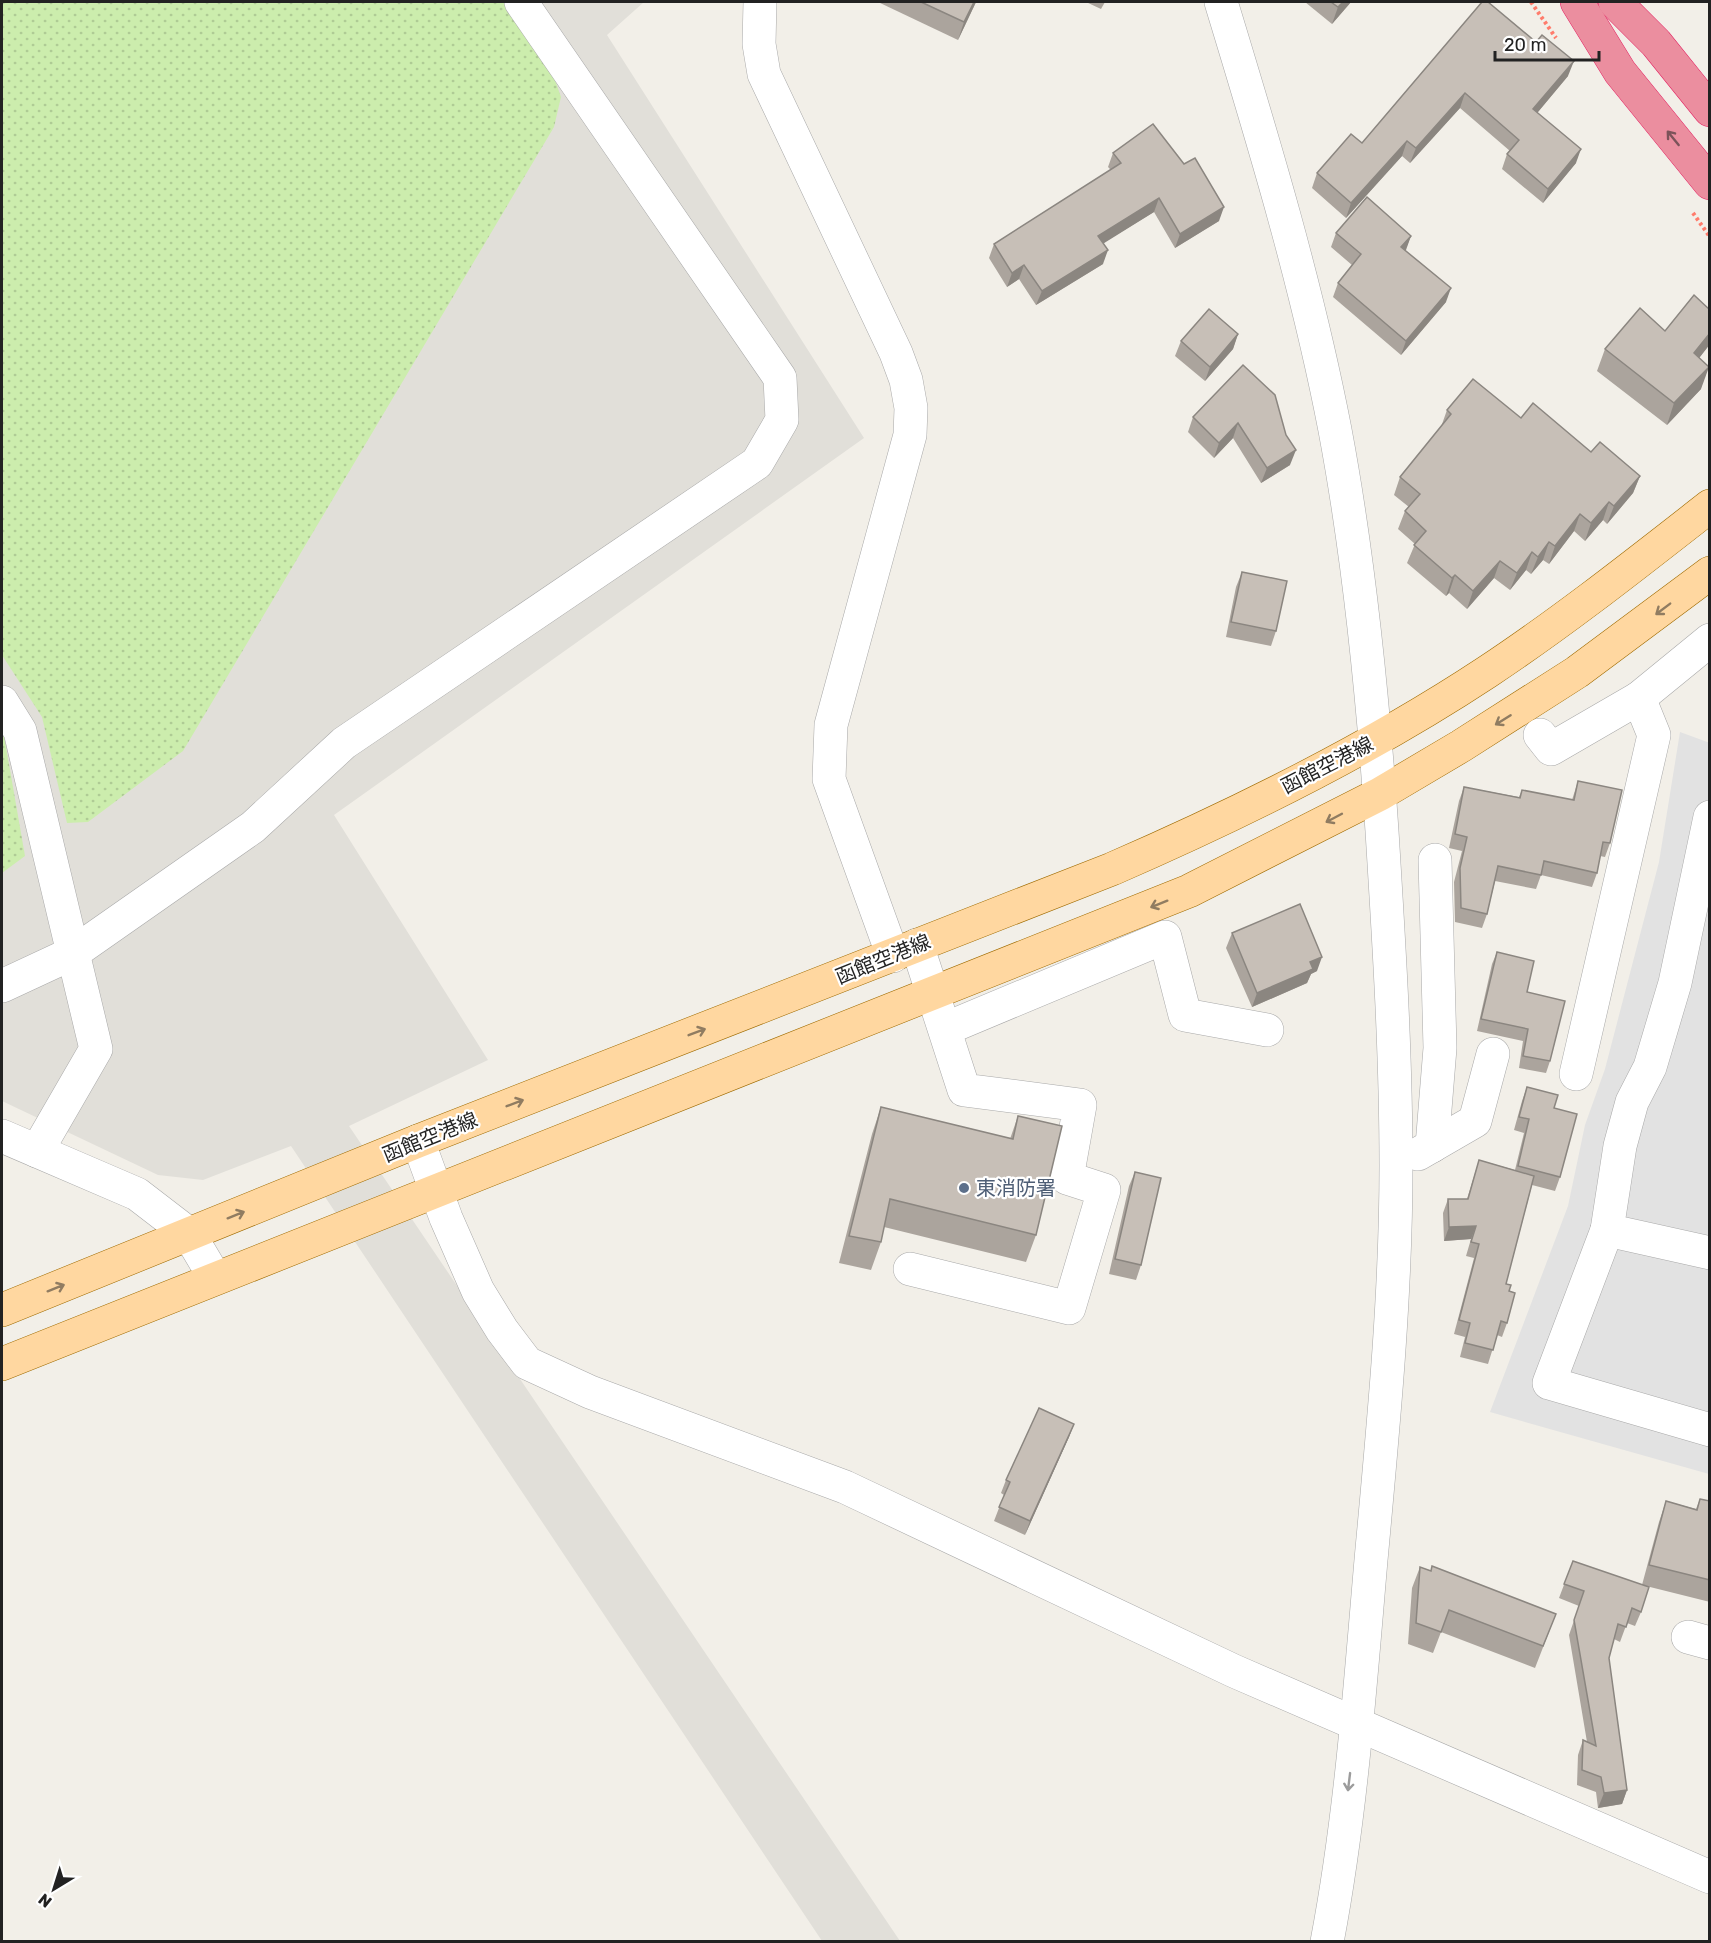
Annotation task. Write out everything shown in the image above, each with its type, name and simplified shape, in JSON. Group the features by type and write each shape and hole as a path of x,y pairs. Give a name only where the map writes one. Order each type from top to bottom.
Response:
{"highway":[{"path":"1577,2 1620,72 1710,183"},
{"path":"1615,2 1656,43 1710,110"}],"main road":[{"name":"函館空港線","path":"2,1310 418,1141 1112,869 1196,832 1377,739 1486,672 1563,619 1710,506"},
{"path":"2,1364 436,1189 1189,891 1380,794 1461,746 1578,672 1710,573"}],"street":[{"path":"2,986 73,953 253,827 344,743 756,463 782,420 780,378 521,2"},
{"path":"759,2 759,44 764,74 896,353 906,380 911,408 906,458 831,725 828,752 829,779 837,806 905,950 933,992 964,1090 1080,1105 1067,1178 1104,1190 1069,1308 910,1269"},
{"path":"1221,2 1303,284 1335,429 1352,531 1377,739 1391,966 1396,1168 1387,1388 1356,1724 1334,1904 1327,1941"},
{"path":"1540,735 1551,749 1639,698 1710,640"},
{"path":"1576,1074 1654,735 1639,698"},
{"path":"2,702 20,731 96,1049 37,1151"},
{"path":"1710,817 1675,983 1650,1067 1632,1102 1620,1146 1607,1230 1549,1383 1710,1430"},
{"path":"1432,1146 1440,1048 1435,860"},
{"path":"945,1029 1165,937 1185,1015 1267,1030"},
{"path":"1396,1168 1475,1121 1493,1054"},
{"path":"2,1136 137,1194 189,1234 215,1278"},
{"path":"418,1141 478,1291 502,1330 527,1363 590,1392 845,1487 1234,1671 1710,1877"},
{"path":"1607,1230 1710,1253"}],"shaded area":[{"path":"2,2 644,2 607,35 864,438 334,815 488,1060 349,1126 900,1941 822,1941 291,1146 203,1180 158,1175 2,1101"},
{"path":"1680,732 1710,743 1709,1474 1490,1412 1568,1206 1585,1125 1605,1069 1659,862"}],"green space":[{"path":"2,2 506,2 549,63 561,97 554,127 183,751 88,822 67,823 42,717 2,655"},
{"path":"2,724 25,856 2,873"}],"building":[{"path":"921,2 974,2 964,22"},
{"path":"1331,2 1343,2 1338,7"},
{"path":"1482,2 1488,2 1536,42 1542,35 1574,61 1533,109 1581,149 1548,189 1507,154 1519,140 1465,93 1416,148 1407,141 1351,203 1317,173 1351,134 1362,143"},
{"path":"1153,124 1184,164 1195,158 1224,207 1180,234 1159,198 1098,236 1108,250 1042,291 1024,265 1012,273 994,244 1121,163 1113,153"},
{"path":"1367,197 1411,236 1401,247 1451,288 1406,341 1338,283 1361,254 1336,233"},
{"path":"1694,295 1710,310 1710,333 1694,353 1709,367 1674,403 1605,349 1640,308 1665,331"},
{"path":"1209,309 1238,334 1210,367 1181,341"},
{"path":"1243,365 1275,395 1286,435 1296,450 1267,468 1238,423 1219,443 1193,417"},
{"path":"1473,379 1521,418 1533,403 1591,452 1600,442 1640,476 1614,506 1609,502 1591,523 1580,514 1555,546 1549,542 1538,557 1532,552 1517,573 1500,561 1473,591 1455,575 1452,578 1414,545 1426,531 1405,511 1420,494 1400,477 1451,414 1447,410"},
{"path":"1242,572 1287,581 1276,631 1231,622"},
{"path":"1578,781 1622,790 1610,843 1603,842 1597,873 1544,861 1541,875 1498,866 1487,914 1461,908 1460,868 1467,837 1455,834 1464,787 1520,798 1522,790 1574,800"},
{"path":"1300,904 1322,957 1310,962 1313,969 1257,993 1232,933"},
{"path":"1497,952 1534,961 1527,992 1565,1001 1550,1061 1523,1056 1528,1029 1481,1019"},
{"path":"1527,1087 1558,1095 1554,1108 1577,1114 1560,1177 1518,1166 1529,1119 1519,1117"},
{"path":"881,1107 1013,1139 1018,1116 1062,1126 1036,1235 890,1199 881,1242 849,1236"},
{"path":"1479,1160 1534,1176 1506,1284 1511,1285 1509,1291 1515,1293 1507,1323 1501,1321 1493,1350 1465,1343 1470,1323 1459,1320 1479,1244 1471,1242 1476,1226 1449,1227 1448,1199 1468,1199"},
{"path":"1135,1172 1161,1178 1141,1265 1115,1259"},
{"path":"1039,1408 1074,1424 1030,1521 999,1507 1010,1482 1006,1480"},
{"path":"1700,1499 1710,1501 1710,1580 1649,1565 1666,1501 1697,1510"},
{"path":"1573,1561 1649,1587 1641,1612 1632,1608 1626,1627 1618,1624 1609,1658 1627,1790 1604,1793 1601,1777 1582,1770 1583,1740 1596,1746 1574,1620 1584,1591 1564,1584"},
{"path":"1432,1566 1556,1614 1543,1646 1449,1610 1441,1632 1416,1623 1420,1567 1431,1571"}],"place":[{"name":"東消防署","path":"964,1188"}]}
